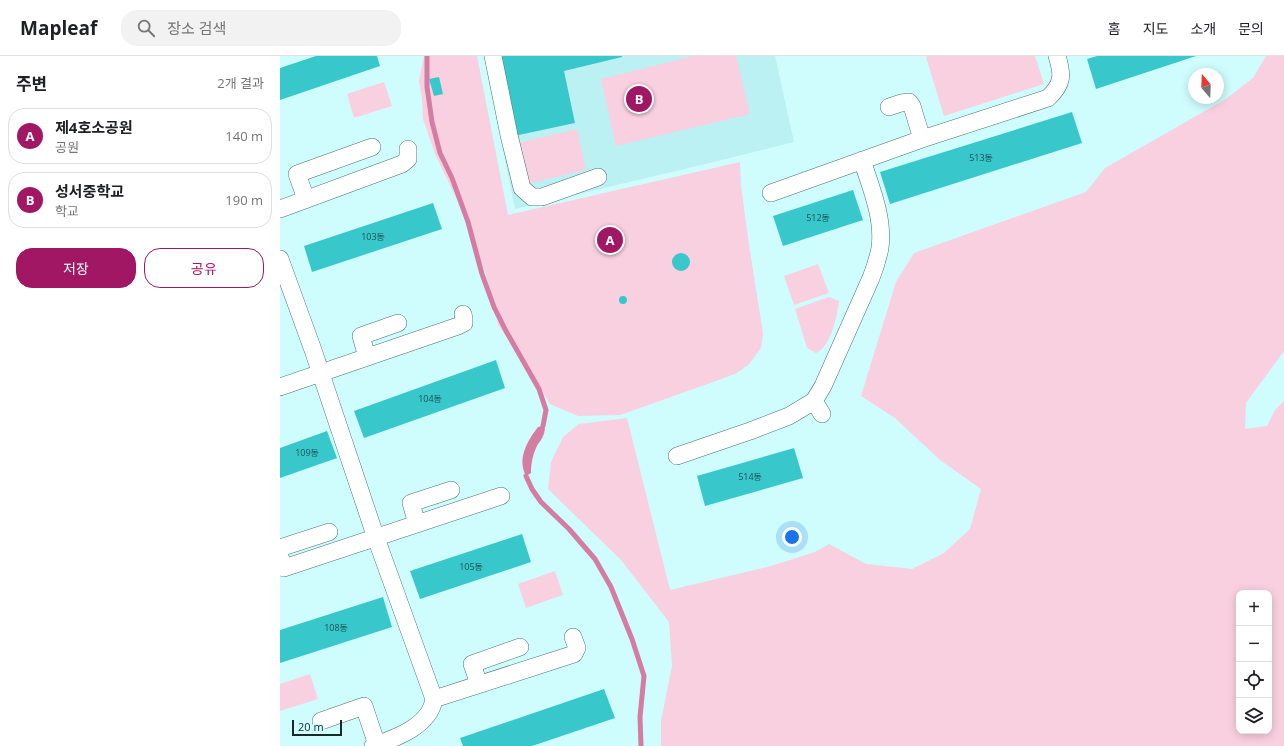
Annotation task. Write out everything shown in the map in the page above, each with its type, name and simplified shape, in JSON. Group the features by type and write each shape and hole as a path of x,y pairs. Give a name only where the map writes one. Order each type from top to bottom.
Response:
{"lane":[{"path":"493,56 509,135 522,188 532,196 542,197 598,176"},
{"path":"771,193 922,139 1048,98 1060,83 1061,74 1057,56"},
{"path":"889,107 909,102 912,106 922,139"},
{"path":"306,199 297,174 372,147"},
{"path":"280,209 402,164 408,159 408,149"},
{"path":"677,456 818,407 823,386 871,278 880,247 880,223 877,207 862,160"},
{"path":"280,259 376,538 434,699 432,708 428,715 414,728 375,745 364,706 320,721"},
{"path":"280,387 458,326 464,323 462,314"},
{"path":"367,357 361,336 398,322"},
{"path":"417,524 411,503 451,490"},
{"path":"280,557 284,568 501,496"},
{"path":"280,548 329,532"},
{"path":"434,699 574,654 577,648 573,637"},
{"path":"479,684 472,664 520,647"}],"shaded area":[{"path":"424,56 477,56 508,215 740,162 741,186 763,333 761,348 749,364 737,373 620,415 578,416 550,404 520,354 498,325 495,307 485,272 459,204 435,154 423,119 422,98 419,81"},
{"path":"484,56 775,56 794,142 515,209"},
{"path":"693,56 736,56 750,114 616,146 601,79"},
{"path":"1035,56 1044,84 944,116 926,57"},
{"path":"1266,56 1284,56 1284,351 1246,403 1245,429 1267,426 1275,410 1284,401 1284,746 661,746 661,721 672,666 669,622 621,560 548,489 551,462 563,437 579,424 627,418 670,590 771,566 815,552 829,544 866,564 912,569 944,553 970,529 981,489 940,460 895,418 861,396 896,282 914,253 1086,192 1105,168 1217,104 1224,104 1224,100 1253,78"},
{"path":"384,82 392,106 354,118 347,94"},
{"path":"577,129 586,170 527,184 517,143"},
{"path":"818,264 829,293 794,305 784,276"},
{"path":"829,297 839,301 837,315 826,344 816,353 807,348 795,309"},
{"path":"543,426 545,431 534,454 531,473 526,476 523,470 524,450 538,427"},
{"path":"555,571 563,595 526,608 518,584"},
{"path":"310,674 318,699 280,711 280,684"}],"building":[{"path":"316,56 377,56 380,66 280,100 280,68"},
{"path":"1097,56 1196,56 1096,89 1087,59"},
{"path":"498,57 622,57 564,71 575,123 514,136"},
{"path":"439,77 443,94 434,96 429,79"},
{"path":"1072,112 1082,143 890,204 880,172"},
{"path":"853,190 863,220 783,246 773,216"},
{"path":"433,203 442,229 312,272 304,246"},
{"path":"681,253 687,256 690,262 687,268 681,271 675,268 672,262 675,256"},
{"path":"623,296 626,297 626,303 623,304 620,303 619,300 620,297"},
{"path":"496,360 505,388 364,438 354,411"},
{"path":"327,431 337,458 280,478 280,448"},
{"path":"794,448 803,478 705,506 697,476"},
{"path":"522,534 531,562 420,599 410,571"},
{"path":"383,597 392,627 280,663 280,630"},
{"path":"604,689 615,718 532,746 463,746 460,738"}],"waterway":[{"path":"427,56 427,87 432,122 440,153 452,178 468,222 482,274 494,307 539,389 546,410 543,426"},
{"path":"526,476 532,489 541,502 569,529 595,559 611,587 632,639 644,676 640,717 641,746"}],"place":[{"name":"성서중학교","path":"639,99"},
{"name":"제4호소공원","path":"610,240"}]}
